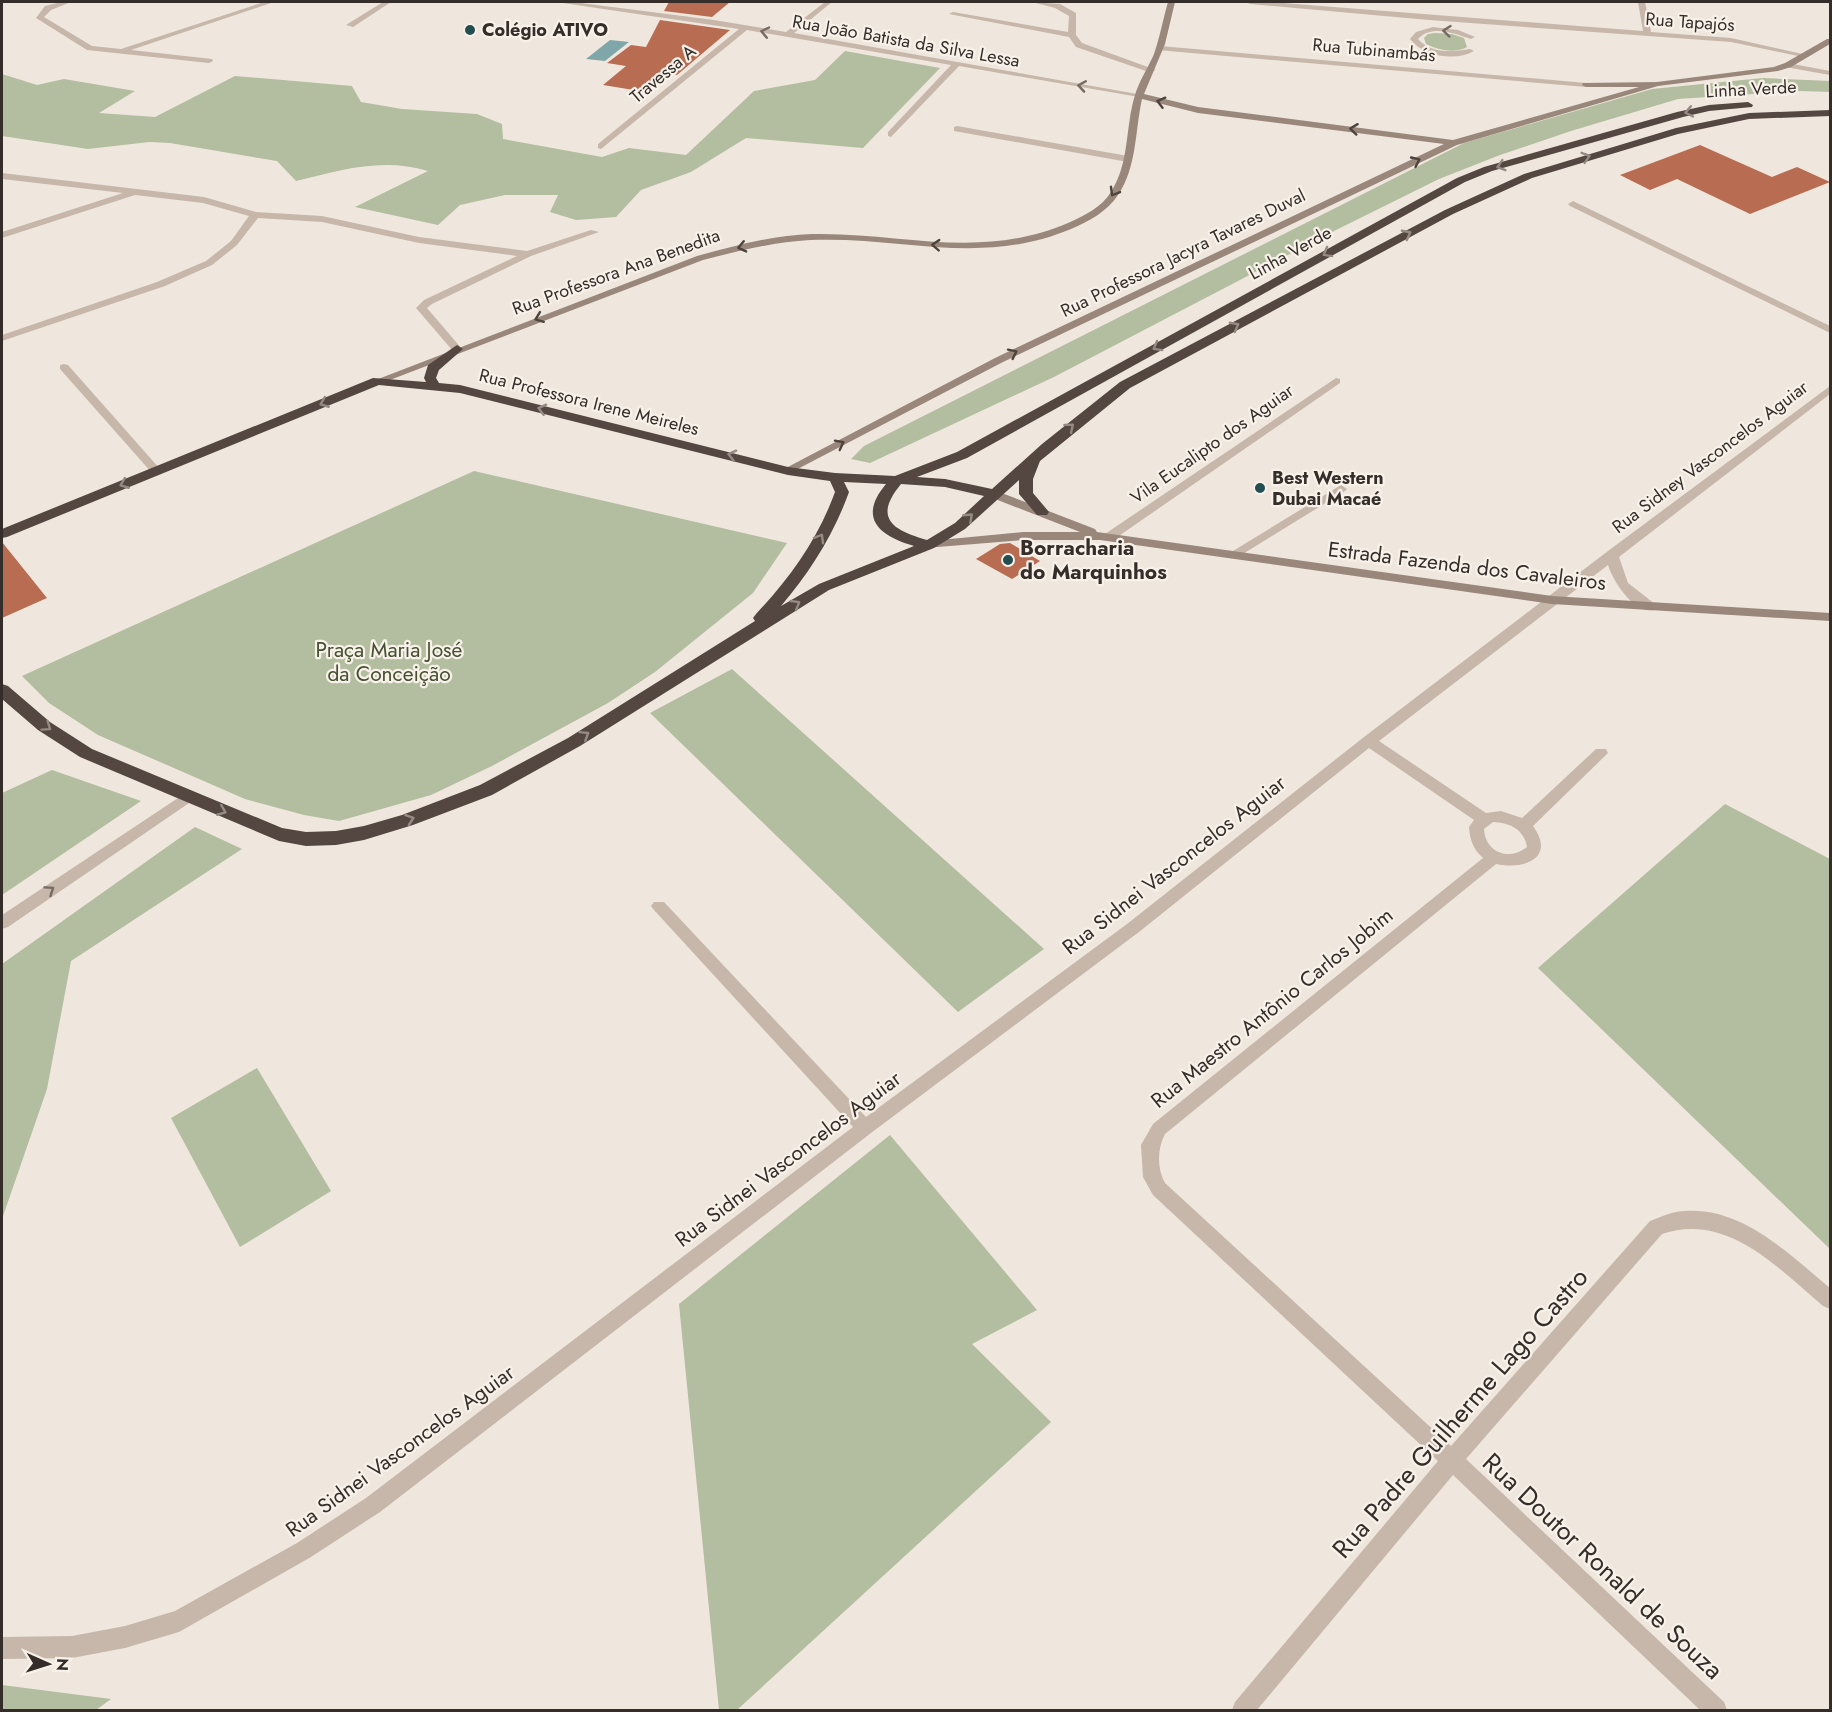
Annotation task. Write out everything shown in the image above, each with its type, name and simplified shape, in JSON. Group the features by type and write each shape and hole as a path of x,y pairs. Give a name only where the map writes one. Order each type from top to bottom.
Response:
{"highway":[{"name":"Linha Verde","path":"788,471 835,477 897,480 962,455 1437,192 1470,177 1597,136 1681,114 1738,106 1830,104"},
{"name":"Linha Verde","path":"745,634 824,587 929,545 960,526 1047,447 1125,385 1449,212 1528,176 1676,131 1733,118 1830,114"},
{"path":"434,385 430,378 431,371 457,349"},
{"name":"Rua Professora Irene Meireles","path":"378,381 460,389 788,471"},
{"name":"Rua Professora Ana Benedita","path":"2,534 378,381"},
{"path":"1042,512 1026,494 1025,486 1030,468 1047,447"},
{"path":"2,690 44,726 86,753 288,836 306,839 336,838 364,833 486,790 574,742 745,634 791,584 832,517 842,492 835,477"},
{"path":"929,545 894,533 882,523 879,512 881,496 897,480 945,483 994,494"}],"street":[{"path":"67,2 48,8 40,18 90,48 209,61"},
{"path":"120,51 270,2"},
{"path":"350,25 387,2"},
{"name":"Rua João Batista da Silva Lessa","path":"560,2 745,28 1139,95"},
{"path":"786,36 829,2"},
{"path":"1036,2 1069,11 1073,19 1071,35 1075,42 1083,47 1152,70"},
{"name":"Rua Professora Ana Benedita","path":"378,381 700,258 749,245 813,237 982,247 1011,246 1040,240 1068,228 1103,207 1117,190 1128,159 1139,95 1160,48 1172,2"},
{"name":"Rua Tapajós","path":"1250,2 1429,18 1742,41 1803,56"},
{"path":"1642,2 1647,34"},
{"path":"654,14 664,6"},
{"path":"953,14 1071,35"},
{"path":"1422,32 1429,18"},
{"path":"1454,72 1477,45 1460,20"},
{"name":"Travessa A","path":"602,146 745,28"},
{"path":"1422,69 1415,36 1422,32 1448,30 1471,37"},
{"name":"Rua Professora Jacyra Tavares Duval","path":"1586,85 1657,84 1761,71 1788,65 1830,41"},
{"path":"1418,44 1442,53 1470,51"},
{"name":"Rua Tubinambás","path":"1160,48 1586,85"},
{"path":"891,134 956,65"},
{"path":"1788,65 1830,73"},
{"name":"Rua Professora Jacyra Tavares Duval","path":"788,471 999,360 1454,143 1605,97 1657,84"},
{"path":"1586,85 1607,91 1605,97"},
{"path":"1139,95 1198,110 1454,143"},
{"path":"957,129 1128,159"},
{"path":"2,176 204,200 255,215 322,219 420,240 528,254"},
{"path":"2,235 138,192"},
{"path":"1573,204 1830,330"},
{"path":"2,338 161,284 209,263 234,243 255,215"},
{"path":"457,349 421,308 428,302 528,254 594,232"},
{"path":"64,367 156,471"},
{"name":"Vila Eucalipto dos Aguiar","path":"1104,536 1336,381"},
{"name":"Rua Sidney Vasconcelos Aguiar","path":"1552,600 1830,389"},
{"path":"1234,554 1341,489"},
{"name":"Estrada Fazenda dos Cavaleiros","path":"994,494 1104,536"},
{"name":"Estrada Fazenda dos Cavaleiros","path":"929,545 1023,536 1104,536 1552,600 1830,617"},
{"name":"Rua Sidney Vasconcelos Aguiar","path":"1612,554 1618,580 1634,597 1650,607"},
{"name":"Rua Sidnei Vasconcelos Aguiar","path":"2,1648 72,1647 125,1637 179,1621 304,1550 373,1504 865,1128 1133,928 1552,600"},
{"path":"1370,741 1484,819"},
{"path":"1524,825 1601,753"},
{"path":"2,923 187,796"},
{"path":"1504,817 1524,825 1534,837 1535,849 1527,858 1512,861 1495,857 1482,849 1475,837 1476,827 1484,819 1504,817"},
{"name":"Rua Maestro Antônio Carlos Jobim","path":"1452,1460 1159,1189 1152,1177 1150,1145 1159,1129 1495,857"},
{"path":"659,906 865,1128"},
{"name":"Rua Padre Guilherme Lago Castro","path":"1243,1710 1452,1460 1656,1227 1687,1219 1715,1222 1750,1236 1830,1300"},
{"name":"Rua Doutor Ronald de Souza","path":"1452,1460 1716,1710"}],"green space":[{"path":"1428,34 1452,34 1464,38 1467,47 1446,50 1426,44 1424,38"},
{"path":"845,51 940,68 863,148 746,138 691,172 641,190 616,217 576,220 550,212 558,195 505,195 460,205 438,225 355,207 428,171 411,167 378,165 296,181 277,161 170,143 149,142 88,149 2,136 2,74 37,85 64,79 135,91 99,113 155,117 235,76 352,86 361,102 402,109 477,114 502,124 503,139 602,157 629,148 686,155 754,91 815,80"},
{"path":"1763,78 1830,81 1830,92 1801,91 1678,99 1500,155 1439,179 1332,232 1054,377 870,463 851,459 864,446 1464,143 1652,89"},
{"name":"Praça Maria José da Conceição","path":"474,471 787,543 753,593 655,672 608,703 492,766 431,795 339,821 304,815 245,799 98,735 49,703 22,676"},
{"path":"732,669 1044,949 958,1012 650,713"},
{"path":"52,770 141,801 2,895 2,793"},
{"path":"1725,804 1830,859 1830,1249 1538,968"},
{"path":"195,827 242,849 71,961 47,1089 2,1219 2,964"},
{"path":"257,1068 331,1191 240,1247 171,1118"},
{"path":"890,1135 1037,1310 972,1344 1051,1422 737,1710 719,1710 679,1304"},
{"path":"2,1685 111,1699 96,1710 2,1710"}],"water":[{"path":"610,40 629,42 605,61 586,59"}],"building":[{"path":"669,2 730,2 712,17 664,11"},
{"path":"660,20 730,30 677,75 668,73 646,92 603,85 626,66 607,63 631,45 646,47"},
{"path":"1700,145 1772,177 1797,167 1830,182 1750,214 1677,179 1650,190 1620,175"},
{"path":"2,542 47,598 2,618"},
{"name":"Borracharia do Marquinhos","path":"1010,543 1040,561 1012,579 976,559 1000,544"}],"place":[{"name":"Colégio ATIVO","path":"470,30"},
{"name":"Best Western Dubai Macaé","path":"1260,488"},
{"name":"Borracharia do Marquinhos","path":"1008,560"}]}
